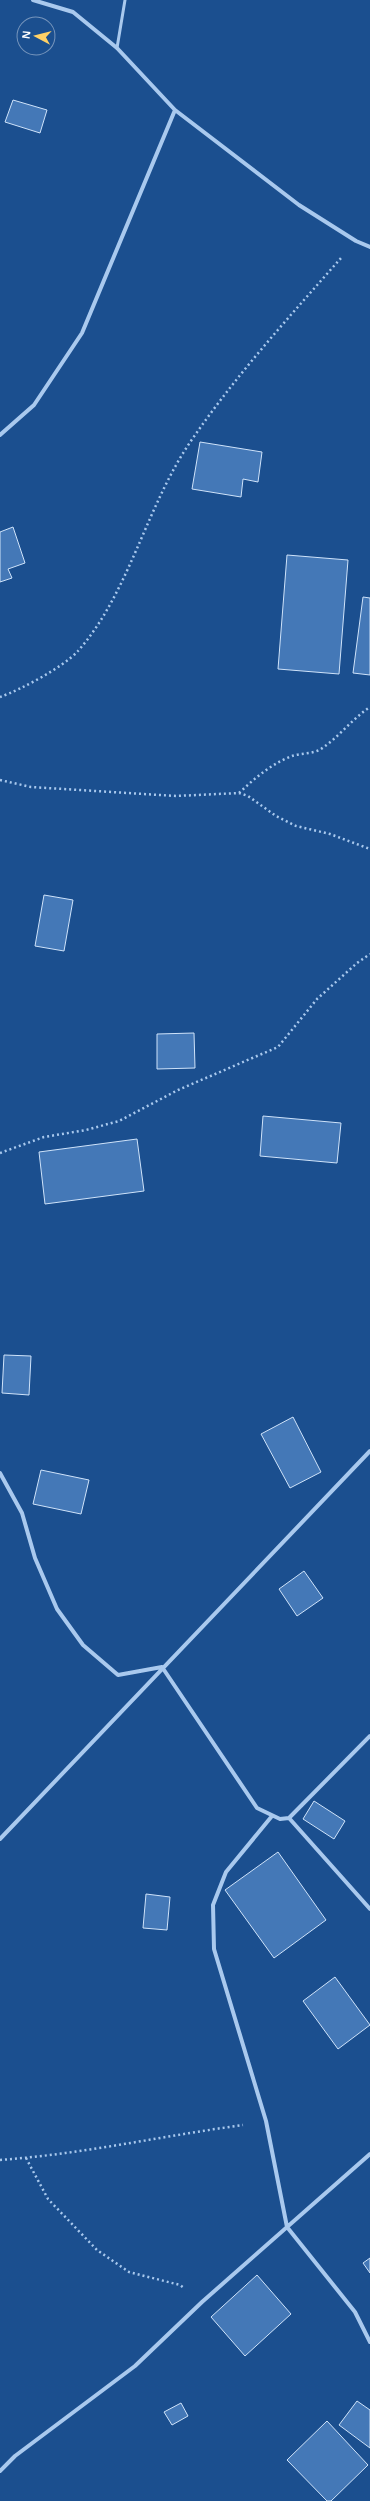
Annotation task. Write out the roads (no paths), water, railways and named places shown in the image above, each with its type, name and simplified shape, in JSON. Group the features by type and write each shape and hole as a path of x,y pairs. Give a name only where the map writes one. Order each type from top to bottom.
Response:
{"street":[{"path":"33,0 73,12 117,48 175,110 299,205 356,241 370,247"},
{"path":"0,435 34,405 82,333 175,110"},
{"path":"0,1839 43,1796 162,1667 370,1451"},
{"path":"0,1473 22,1513 35,1558 57,1609 83,1645 118,1675 162,1667"},
{"path":"162,1667 257,1808 280,1819 289,1818 370,1736"},
{"path":"272,1816 226,1872 213,1905 214,1949 266,2122 288,2227 355,2312 370,2342"},
{"path":"289,1818 370,1909"},
{"path":"0,2471 15,2456 135,2366 202,2302 370,2154"}],"lane":[{"path":"117,48 125,0"}]}
